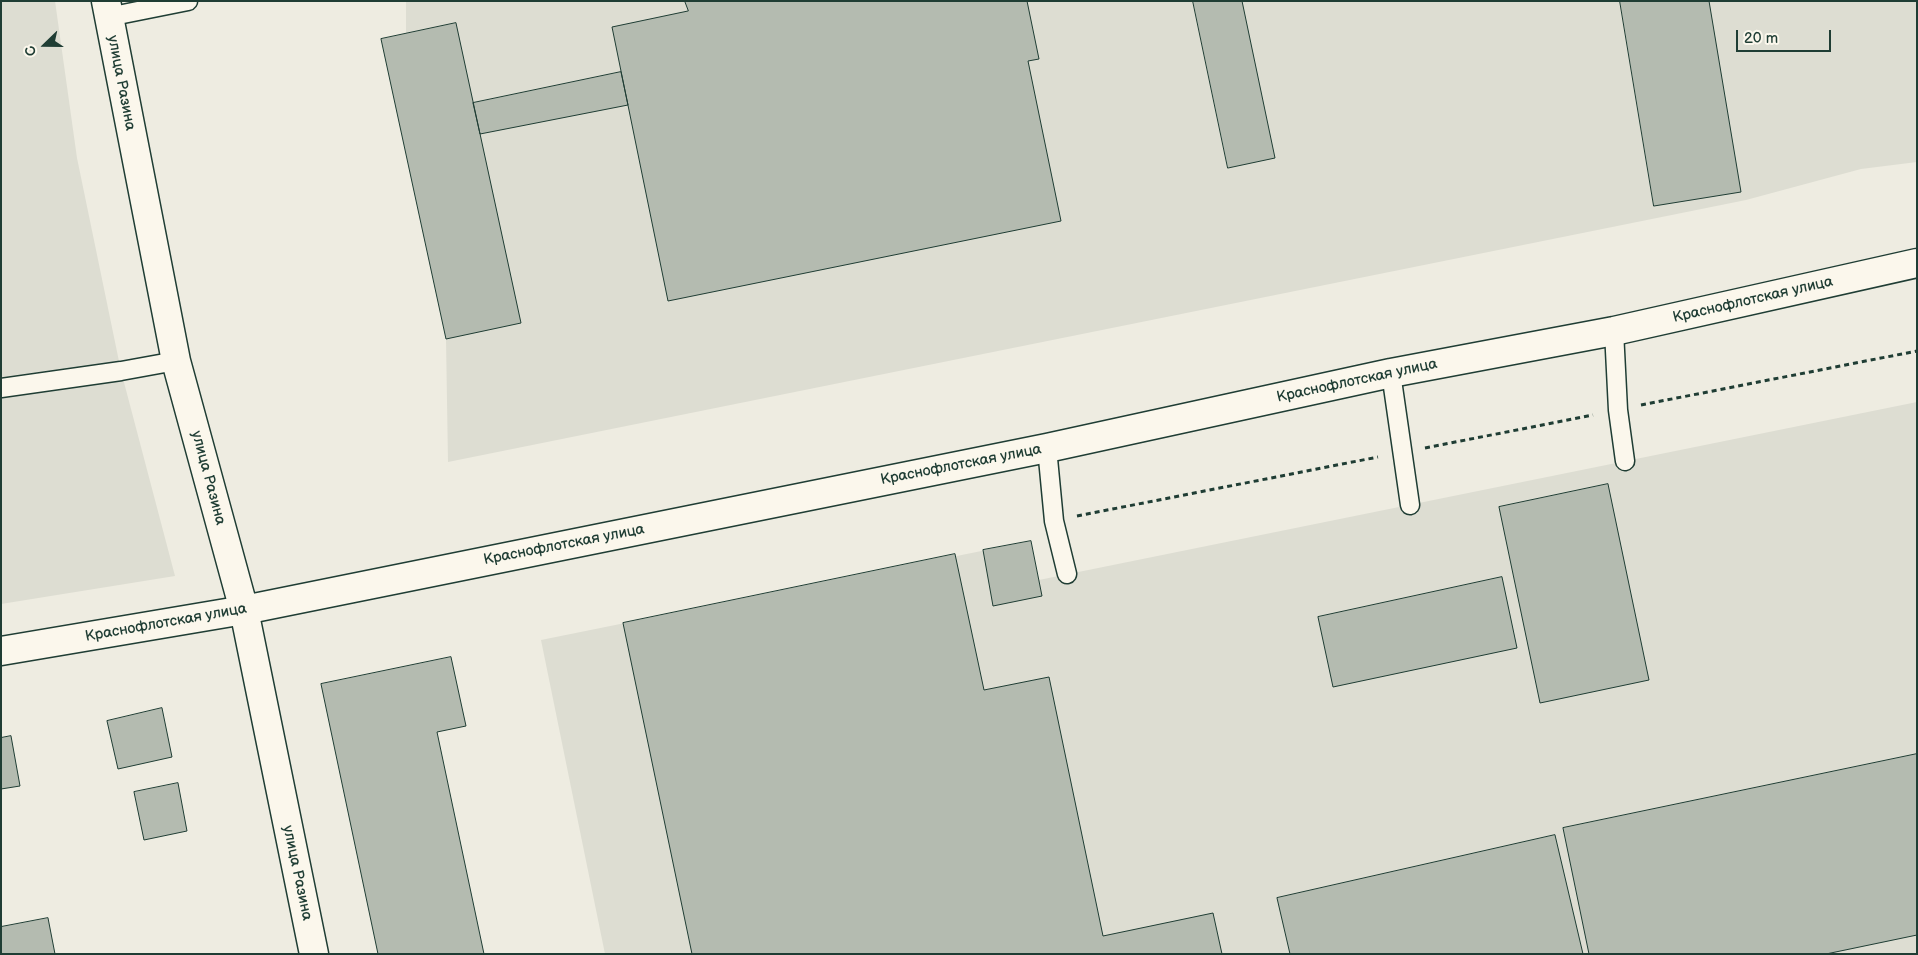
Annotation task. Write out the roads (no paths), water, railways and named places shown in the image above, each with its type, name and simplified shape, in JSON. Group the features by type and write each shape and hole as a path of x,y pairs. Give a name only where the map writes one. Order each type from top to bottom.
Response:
{"street":[{"name":"улица Разина","path":"107,9 176,361 244,610 314,954"},
{"name":"Краснофлотская улица","path":"1,651 244,610 1047,448 1390,373 1614,331 1917,264"}],"lane":[{"path":"107,9 188,1"},
{"path":"1614,331 1618,410 1625,461"},
{"path":"1,388 120,372 176,361"},
{"path":"1390,373 1410,505"},
{"path":"1047,448 1054,520 1067,574"}]}
